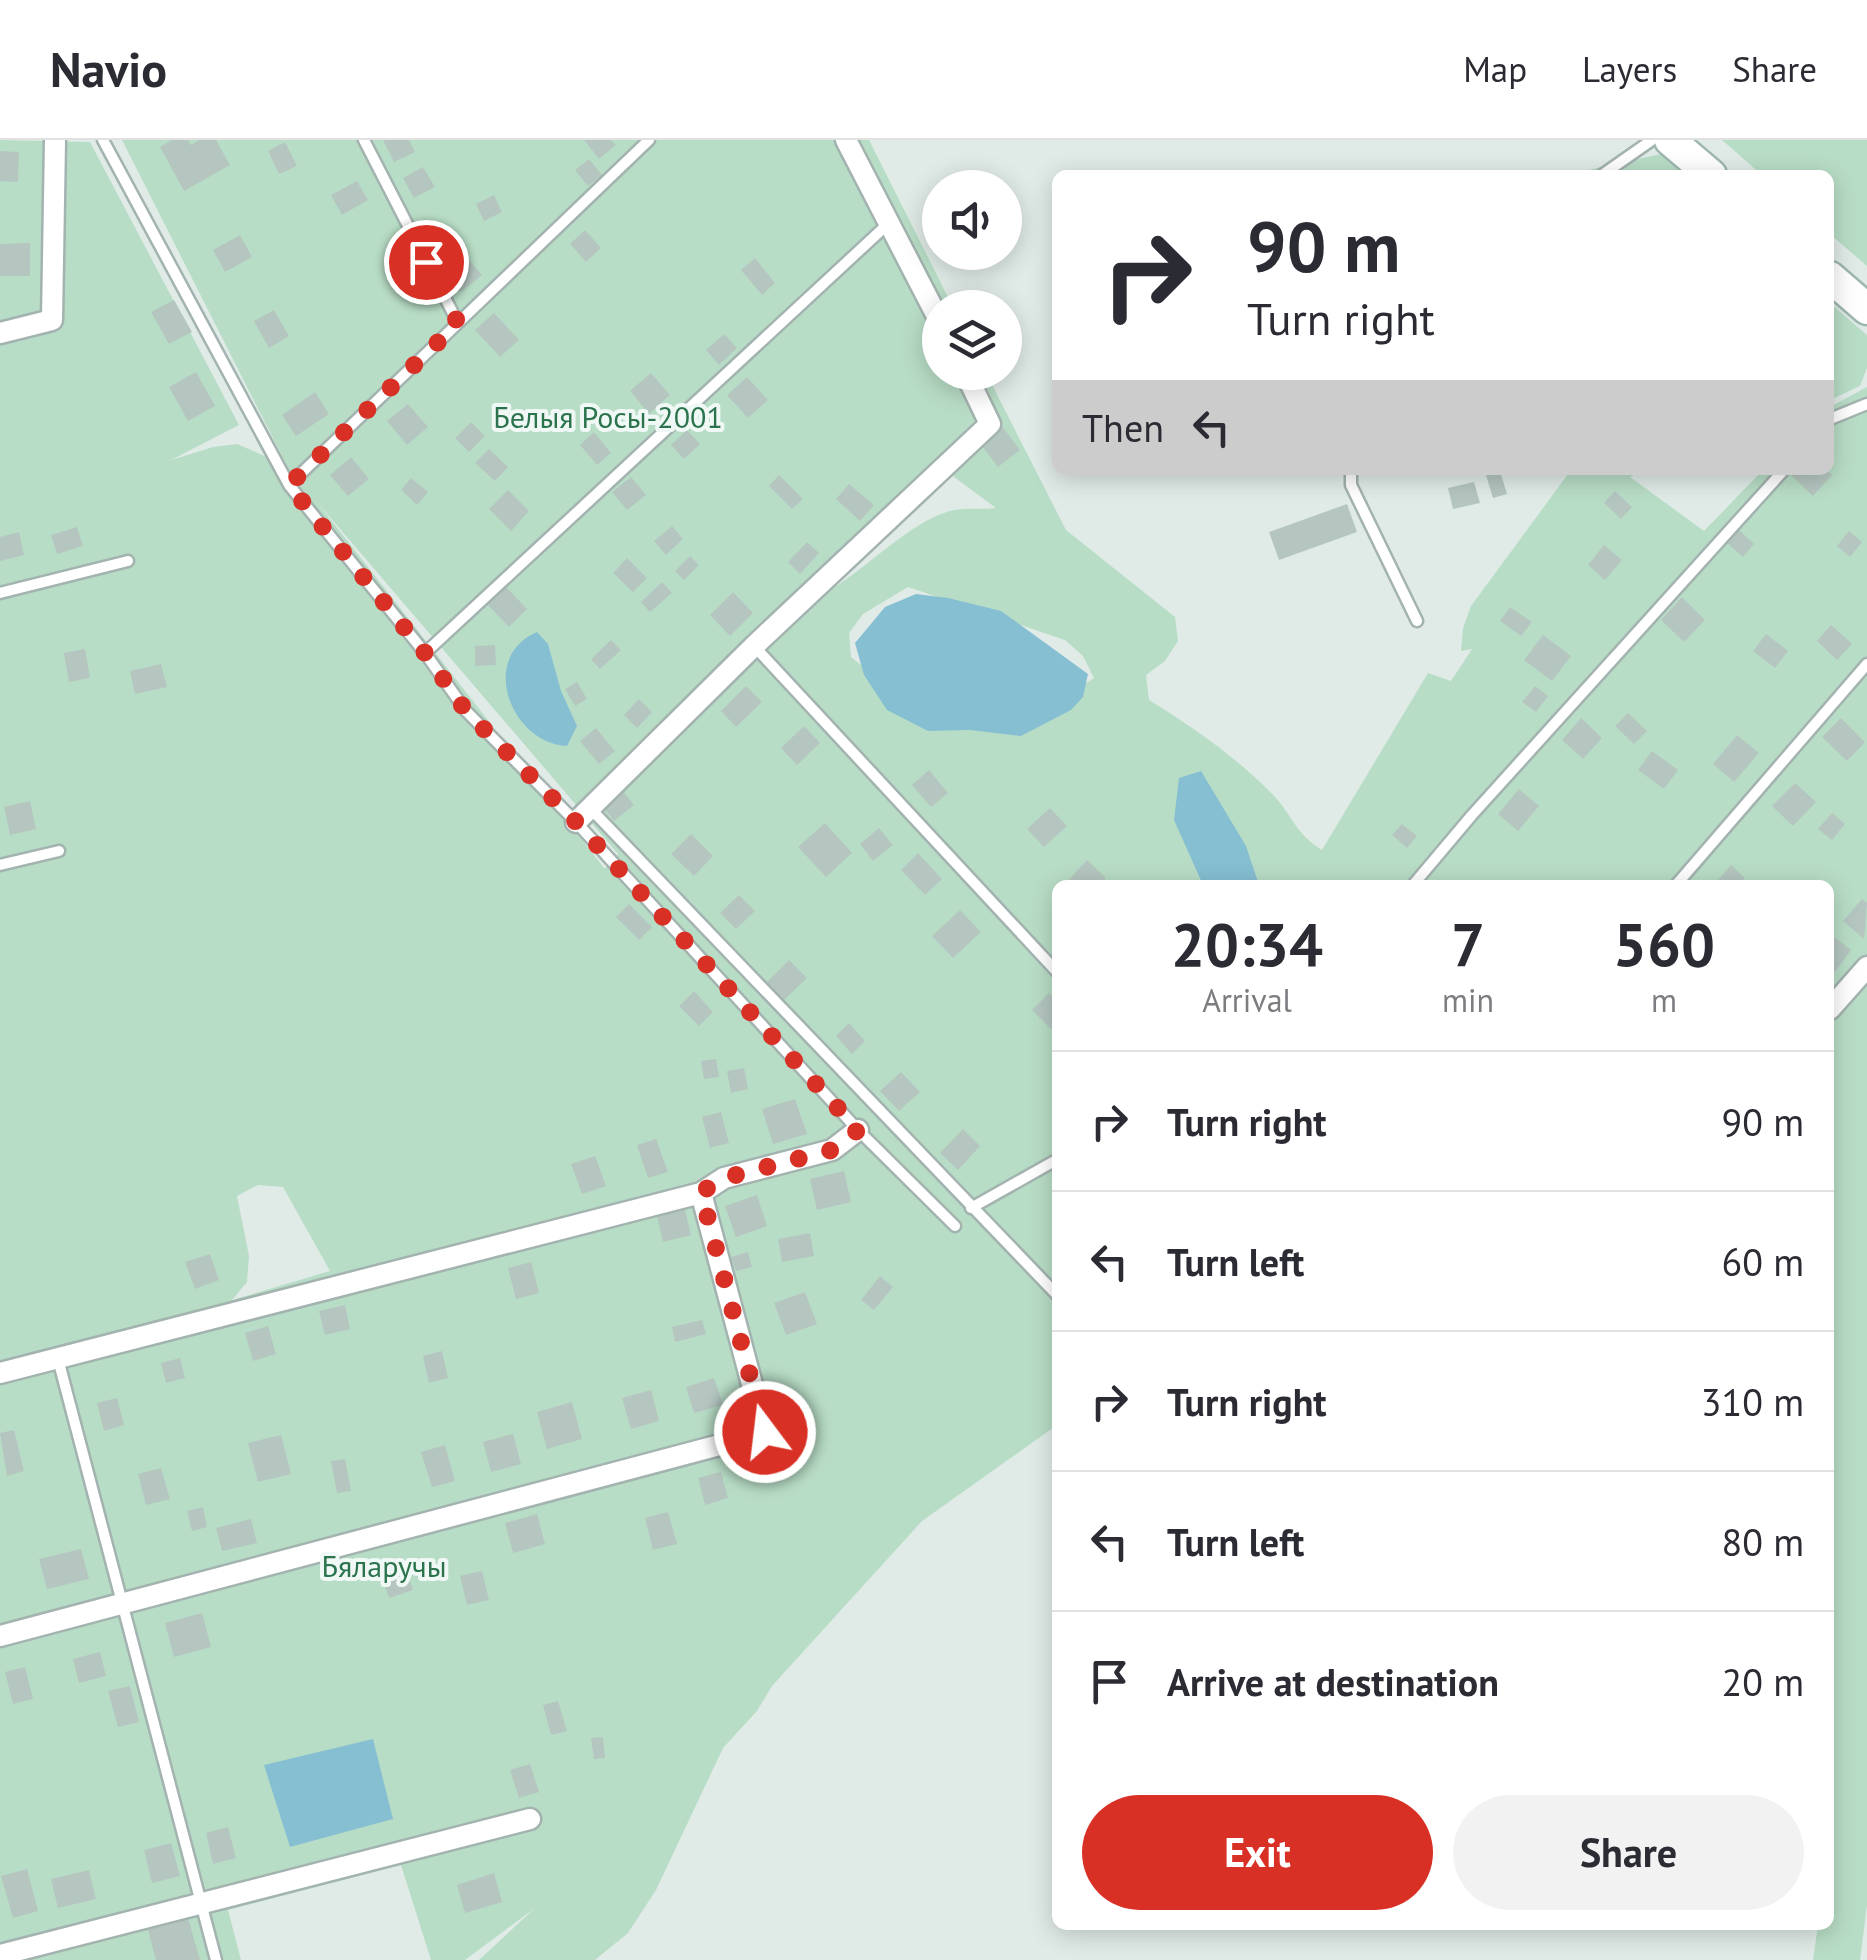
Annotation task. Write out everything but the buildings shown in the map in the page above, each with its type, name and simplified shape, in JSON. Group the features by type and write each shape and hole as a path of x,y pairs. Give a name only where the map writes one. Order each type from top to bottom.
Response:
{"main road":[{"path":"1670,140 1705,170"},
{"path":"1834,280 1867,309"}],"street":[{"path":"0,333 52,320 54,140"},
{"path":"846,140 924,290"},
{"path":"582,814 990,424 974,390"},
{"path":"1834,1005 1867,968"},
{"path":"0,1373 701,1192 724,1178 832,1150 858,1130"},
{"path":"0,1636 125,1606 765,1432 701,1192"},
{"path":"0,1956 530,1819"}],"lane":[{"path":"103,140 289,485 425,653 466,711 582,814 1052,1290"},
{"path":"364,140 458,323"},
{"path":"289,485 649,140"},
{"path":"1609,170 1652,140"},
{"path":"425,653 890,221"},
{"path":"1834,417 1867,404"},
{"path":"1351,475 1417,622"},
{"path":"1418,880 1472,815 1779,475"},
{"path":"0,594 128,561"},
{"path":"754,646 1052,967"},
{"path":"1680,880 1867,664"},
{"path":"582,814 858,1130 955,1226"},
{"path":"0,864 60,852"},
{"path":"971,1208 1052,1162"},
{"path":"58,1358 216,1960"}],"green space":[{"path":"0,140 90,142 239,425 171,460 237,444 287,466 122,140 869,140 922,245 922,270 934,270 944,290 922,290 922,390 995,390 1066,530 1175,617 1178,641 1165,661 1146,675 1149,700 1246,770 1275,797 1306,838 1322,850 1428,673 1451,681 1472,649 1461,651 1463,628 1471,606 1567,475 1633,475 1630,477 1704,531 1758,475 1834,475 1834,405 1867,387 1867,1905 1860,1960 1813,1960 1817,1930 1834,1930 1834,880 1052,880 1052,1429 922,1521 772,1686 757,1711 723,1748 656,1890 628,1933 595,1960 479,1960 535,1908 465,1960 431,1960 401,1865 228,1910 241,1960 0,1960","holes":["950,474 996,508 955,510 935,517 820,596","317,502 618,854 604,868","908,587 1065,640 1083,656 1094,678 1056,703 925,716 851,657 849,633 863,614","258,1185 283,1187 330,1271 232,1300 247,1282 249,1256 237,1196"]},
{"path":"1722,140 1867,140 1867,266 1834,237 1834,170 1756,170"},
{"path":"1661,154 1679,170 1588,170"},
{"path":"1834,306 1867,335 1867,368 1860,386 1834,398"}],"water":[{"path":"916,594 1001,611 1088,674 1083,697 1071,710 1021,736 970,730 928,731 887,710 864,675 855,643 885,607"},
{"path":"537,632 548,644 561,691 577,726 567,746 547,742 531,731 509,698 509,660 519,644"},
{"path":"1201,771 1246,846 1257,880 1201,880 1174,820 1179,778"},
{"path":"373,1739 393,1819 290,1847 264,1765"}],"route":[{"path":"426,262 458,323 289,485 425,653 466,711 576,822 858,1130 832,1150 724,1178 701,1192 765,1432"}],"park label":[{"name":"Белыя Росы-2001","path":"608,418"},
{"name":"Бяларучы","path":"384,1567"}]}
